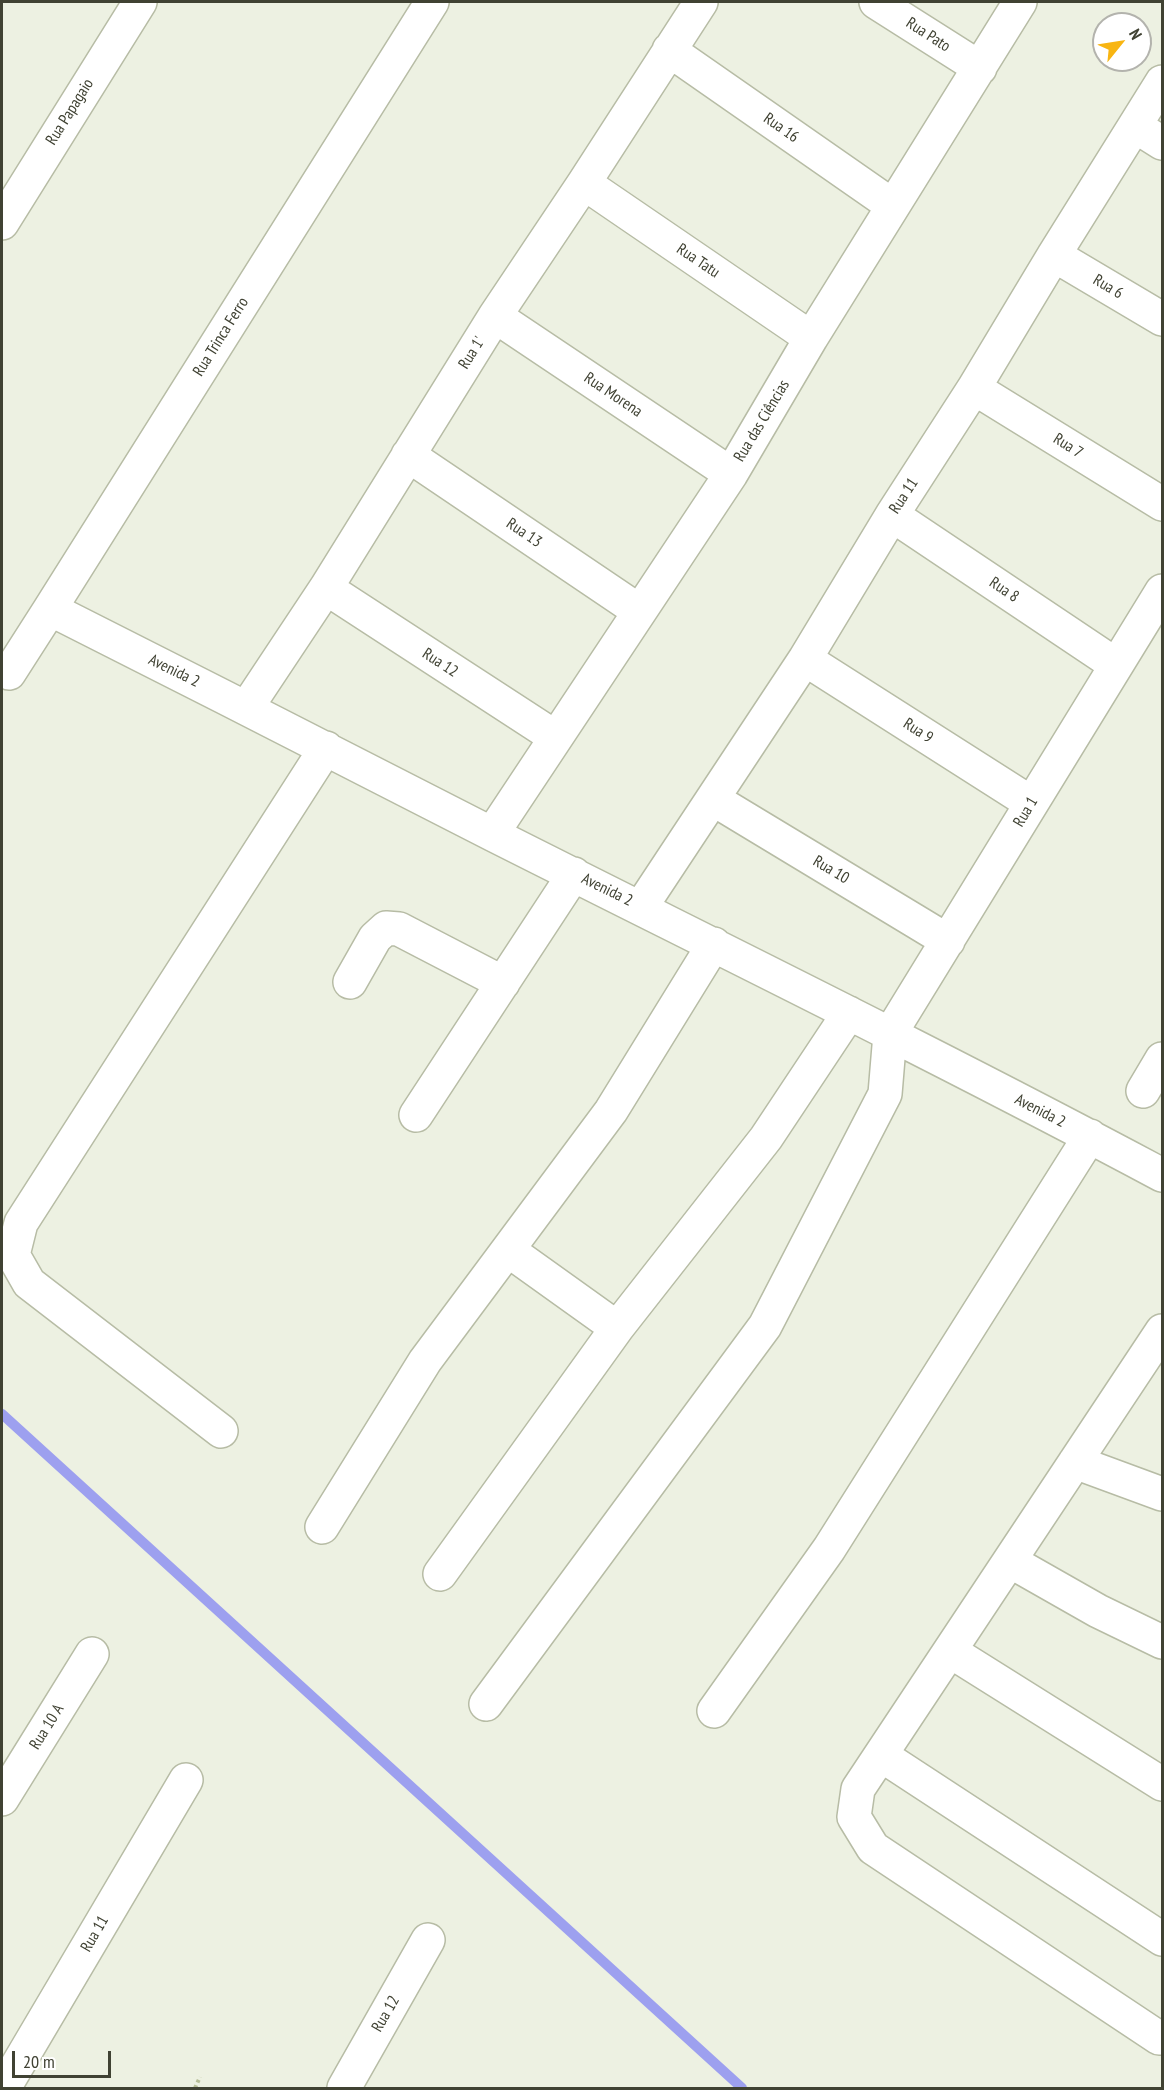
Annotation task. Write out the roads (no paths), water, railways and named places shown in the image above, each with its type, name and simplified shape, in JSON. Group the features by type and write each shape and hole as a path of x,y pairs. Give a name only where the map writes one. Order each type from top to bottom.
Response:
{"street":[{"name":"Rua Papagaio","path":"2,223 140,2"},
{"name":"Rua Trinca Ferro","path":"5,671 50,609 432,2"},
{"name":"Rua 1'","path":"246,707 326,588 495,316 701,2"},
{"name":"Rua Pato","path":"876,2 980,68"},
{"name":"Rua das Ciências","path":"492,834 730,474 811,338 1020,2"},
{"name":"Rua 16","path":"669,50 893,206"},
{"name":"Rua 11","path":"641,907 805,658 1162,82"},
{"path":"1135,126 1162,143"},
{"name":"Rua Tatu","path":"584,183 811,338"},
{"name":"Rua 6","path":"1054,255 1162,320"},
{"name":"Rua Morena","path":"495,316 730,474"},
{"name":"Rua 7","path":"974,388 1162,504"},
{"name":"Rua 13","path":"408,455 639,611"},
{"name":"Rua 8","path":"892,515 1116,665"},
{"name":"Rua 12","path":"326,588 555,737"},
{"name":"Rua 1","path":"890,1034 1162,591"},
{"name":"Avenida 2","path":"50,609 714,944 1162,1175"},
{"name":"Rua 9","path":"805,658 1031,803"},
{"path":"221,1431 29,1283 13,1255 21,1223 326,748"},
{"name":"Rua 10","path":"713,799 948,941"},
{"path":"416,1114 574,874"},
{"path":"350,982 375,938 386,928 399,929 502,982"},
{"path":"322,1527 425,1361 611,1111 714,944"},
{"path":"440,1574 617,1328 766,1138 849,1013"},
{"path":"486,1704 765,1326 885,1094 890,1034"},
{"path":"1143,1091 1162,1059"},
{"path":"714,1711 829,1549 1090,1136"},
{"path":"508,1250 617,1328"},
{"path":"1162,1331 858,1789 854,1817 873,1848 1162,2038"},
{"path":"1076,1462 1162,1494"},
{"path":"1010,1561 1098,1611 1162,1642"},
{"path":"950,1651 1162,1784"},
{"name":"Rua 10 A","path":"2,1799 92,1654"},
{"path":"881,1755 1162,1939"},
{"name":"Rua 11","path":"4,2088 186,1780"},
{"name":"Rua 12","path":"344,2088 428,1940"}],"waterway":[{"path":"2,1414 742,2088"}]}
